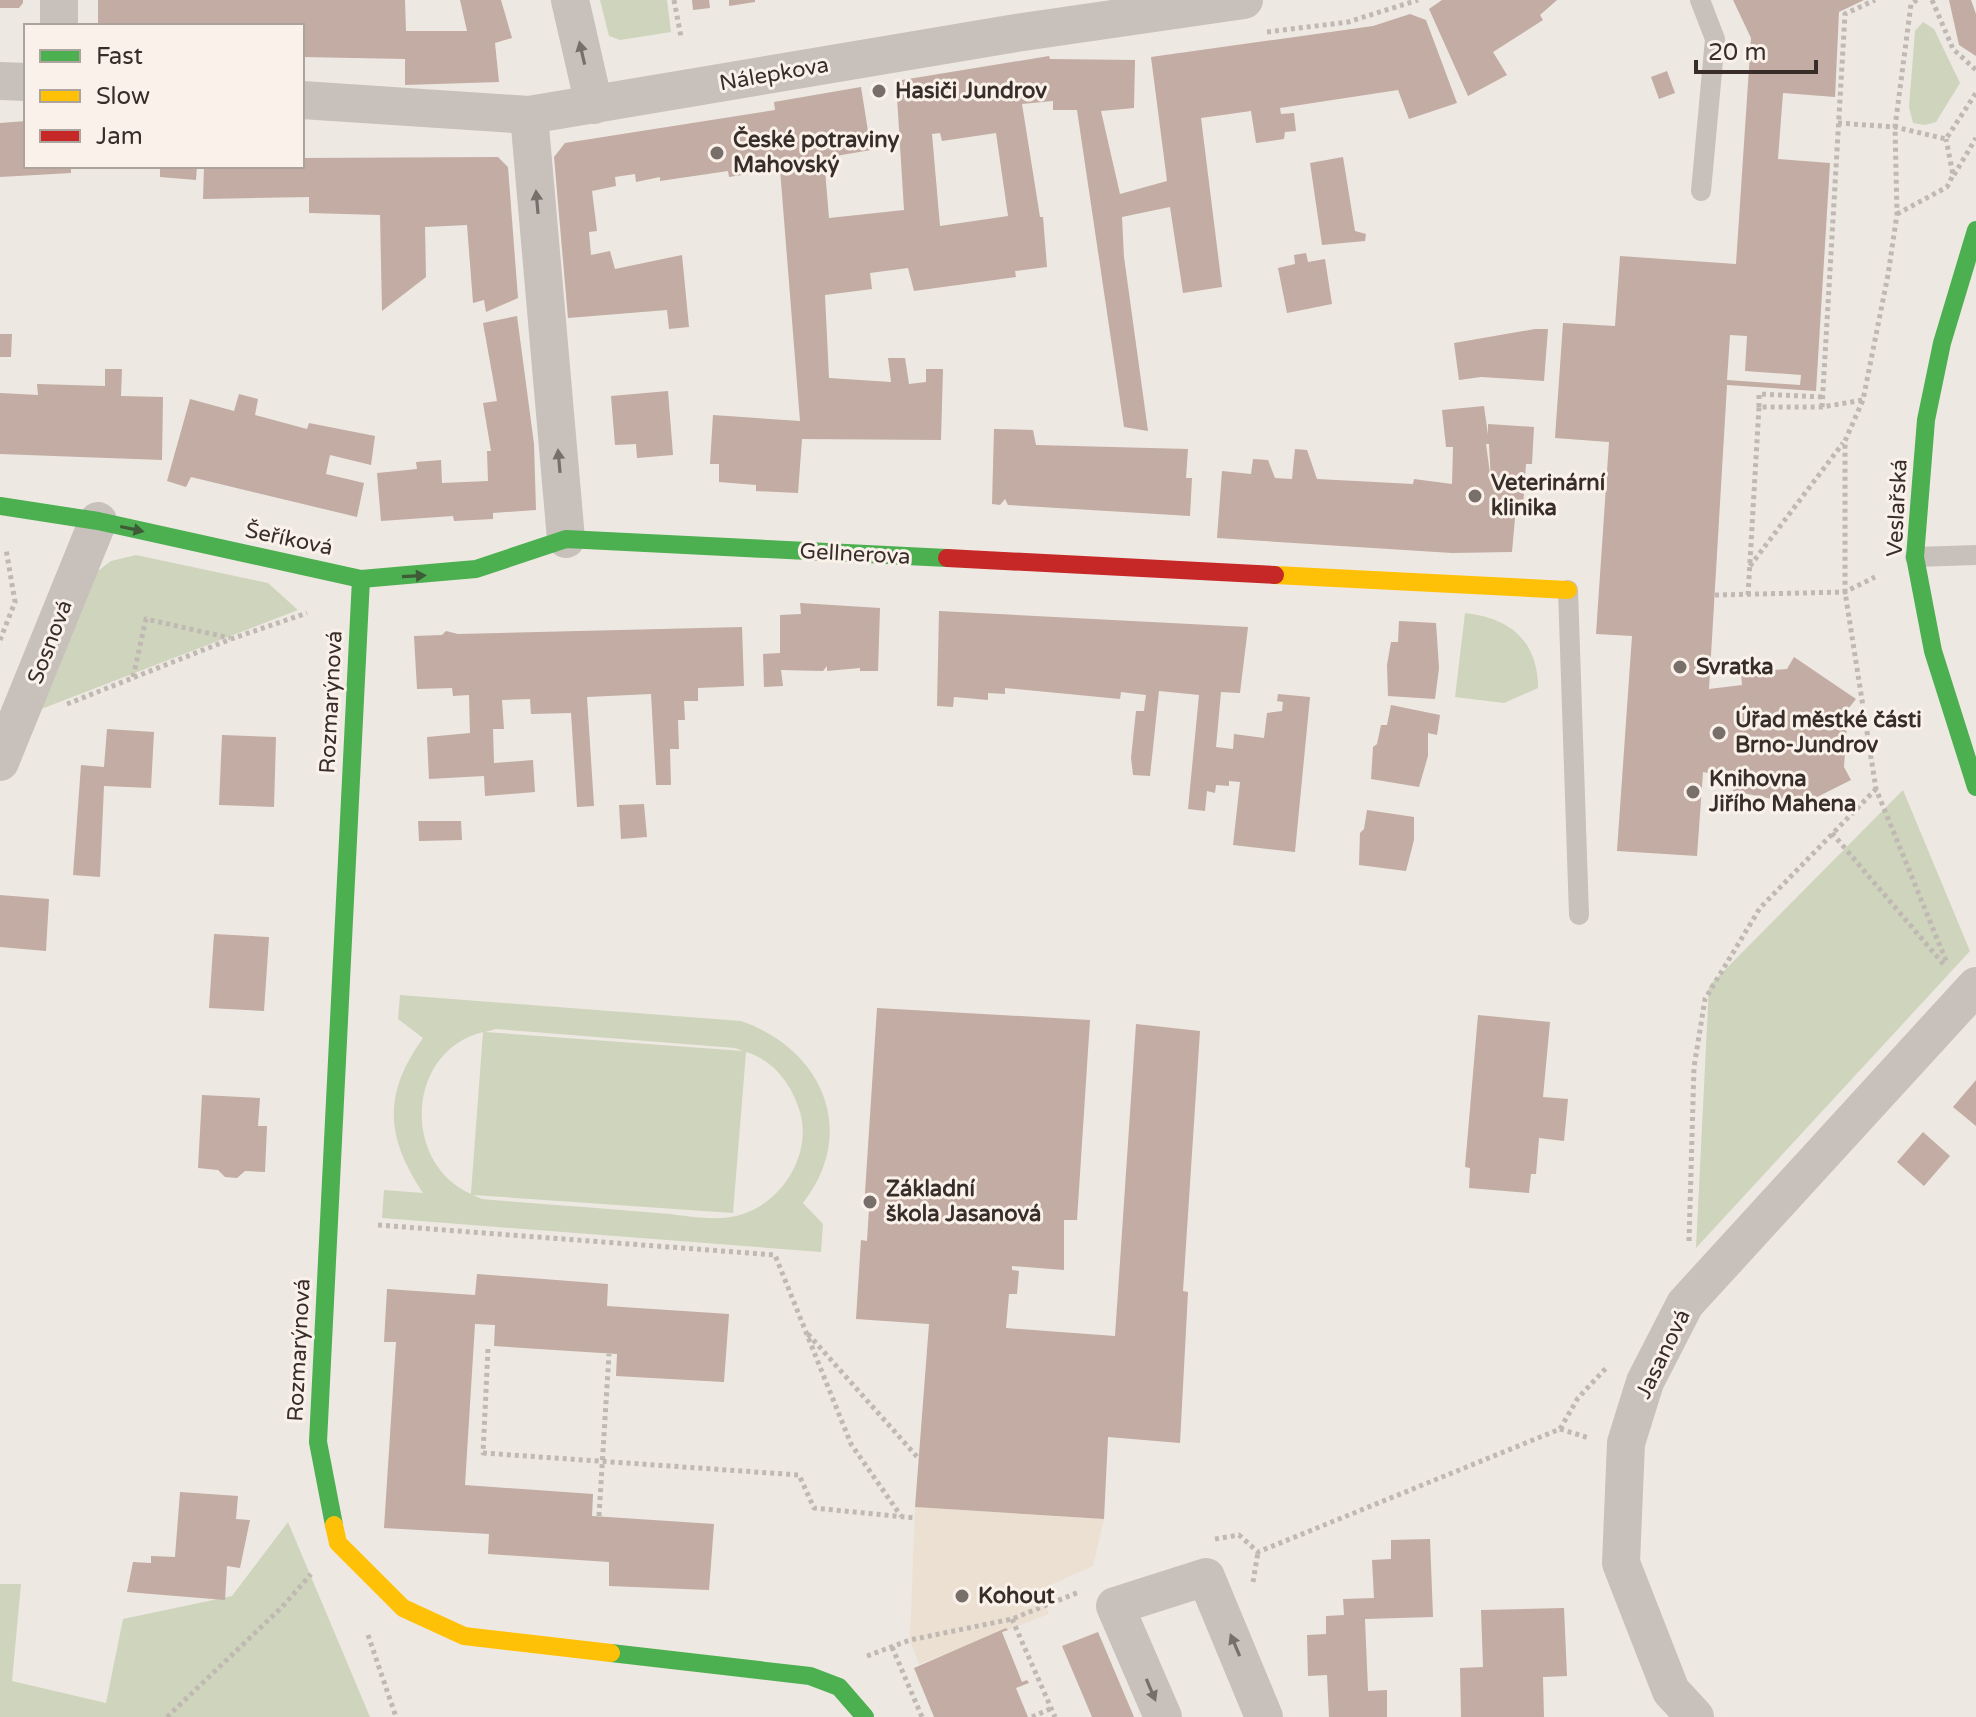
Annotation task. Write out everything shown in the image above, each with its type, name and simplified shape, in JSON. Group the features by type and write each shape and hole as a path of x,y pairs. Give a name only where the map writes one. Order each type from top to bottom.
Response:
{"street":[{"path":"59,0 59,24"},
{"path":"570,0 594,105"},
{"name":"Nálepkova","path":"304,100 529,115 1016,33 1244,0"},
{"path":"0,81 24,82"},
{"path":"529,115 566,539"},
{"name":"Veslařská","path":"1976,230 1942,343 1926,420 1915,557 1933,651 1976,787"},
{"name":"Šeříková","path":"0,506 98,521 361,579 476,569 566,539"},
{"name":"Sosnová","path":"0,762 98,521"},
{"name":"Gellnerova","path":"566,539 1568,590"},
{"name":"Rozmarýnová","path":"338,1543 318,1442 361,579"},
{"name":"Jasanová","path":"1695,1717 1671,1691 1621,1563 1626,1443 1645,1382 1685,1304 1976,986"},
{"path":"338,1543 403,1608 464,1636 810,1676 839,1687 865,1717"},
{"path":"1163,1717 1115,1606 1206,1577 1264,1717"}],"lane":[{"path":"1700,0 1715,39 1701,191"},
{"path":"1915,557 1976,555"},
{"path":"1568,590 1579,915"}],"path":[{"path":"674,0 681,37"},
{"path":"1822,407 1845,14 1875,0"},
{"path":"1750,567 1845,441 1863,400 1897,214 1895,127 1909,2 1917,0"},
{"path":"1932,0 1953,49 1976,70"},
{"path":"1953,175 1946,139 1976,93"},
{"path":"1838,123 1895,127 1946,139"},
{"path":"1897,214 1947,187 1976,138"},
{"path":"1748,595 1759,394 1822,397"},
{"path":"1759,407 1822,407 1863,400"},
{"path":"1832,833 1951,973 1876,789 1845,592 1845,441"},
{"path":"0,640 15,602 5,544"},
{"path":"1715,595 1845,592 1915,557"},
{"path":"18,724 231,639 306,613 322,616 336,629 358,631"},
{"path":"133,678 146,619 231,639"},
{"path":"1688,1253 1689,1134 1694,1067 1705,999 1760,908 1876,789"},
{"path":"378,1225 775,1255 851,1444 901,1516"},
{"path":"805,1329 919,1459"},
{"path":"488,1349 483,1453 799,1475 814,1508 915,1518"},
{"path":"599,1516 609,1354"},
{"path":"1201,1543 1239,1535 1258,1552 1560,1429 1578,1398 1611,1364"},
{"path":"1560,1429 1601,1441"},
{"path":"167,1717 282,1607 338,1543"},
{"path":"922,1717 892,1647 1012,1619 1045,1605"},
{"path":"1012,1619 1055,1717"},
{"path":"1032,1717 1052,1708"}],"green space":[{"path":"600,0 667,0 671,32 620,40 609,36"},
{"path":"1923,22 1934,29 1960,83 1936,122 1925,125 1913,123 1909,107 1915,31"},
{"path":"136,555 268,583 298,610 36,711 90,577 111,561"},
{"path":"1465,613 1495,620 1518,635 1533,657 1538,688 1504,703 1455,697"},
{"path":"1903,790 1970,951 1696,1248 1709,986"},
{"path":"400,995 741,1021 769,1034 793,1051 811,1072 823,1096 829,1121 828,1148 820,1176 803,1203 823,1224 821,1252 382,1218 384,1190 423,1193 401,1153 394,1115 401,1078 423,1038 398,1019","holes":["496,1029 735,1048 743,1051 485,1032","483,1032 471,1194 448,1179 433,1158 424,1134 422,1108 427,1083 439,1061 458,1043","746,1052 773,1067 787,1083 797,1102 803,1128 802,1144 791,1174 782,1187 757,1208 733,1217 712,1218 482,1199 473,1195 733,1213"]},
{"path":"288,1522 370,1717 0,1717 0,1584 21,1584 12,1681 106,1703 123,1619 232,1596"}],"shaded area":[{"path":"915,1507 1104,1519 1093,1566 1039,1590 1049,1614 919,1664 910,1640"}],"building":[{"path":"0,0 23,0 23,3 19,8 0,8"},
{"path":"98,0 405,0 406,31 467,31 460,0 501,0 512,38 495,43 499,82 405,85 405,59 304,57 304,24 98,24"},
{"path":"692,0 709,0 710,8 693,10"},
{"path":"729,0 755,0 755,2 729,6"},
{"path":"1442,0 1557,0 1540,15 1543,20 1493,52 1507,75 1468,96 1429,9"},
{"path":"1733,0 1864,0 1839,12 1835,97 1783,93 1778,159 1830,163 1816,391 1727,385 1709,689 1742,685 1741,673 1787,669 1794,657 1856,699 1848,709 1844,767 1851,780 1785,813 1777,800 1733,791 1736,778 1703,772 1697,856 1617,851 1632,636 1596,634 1609,442 1555,438 1563,323 1615,326 1620,256 1736,264 1751,38","holes":["1730,335 1747,336 1745,371 1801,375 1800,385 1727,380"]},
{"path":"1949,0 1971,0 1976,14 1976,56 1959,45"},
{"path":"1410,14 1426,20 1457,103 1409,119 1398,90 1280,108 1281,114 1294,113 1296,131 1285,132 1284,139 1256,143 1251,111 1201,118 1222,287 1183,293 1170,207 1122,217 1124,257 1148,431 1124,427 1077,110 1053,110 1053,101 1022,104 1040,217 1043,217 1047,267 1015,271 1016,277 914,291 908,268 870,273 872,289 825,295 829,378 891,382 888,358 905,358 909,384 926,382 926,369 943,369 941,440 802,439 798,493 756,491 756,485 719,482 719,464 710,464 713,415 800,421 780,169 729,177 728,171 636,182 635,174 615,177 616,186 592,191 597,231 589,232 591,255 610,251 615,269 682,255 689,327 669,329 667,310 568,318 554,157 565,143 775,110 774,102 861,87 871,150 824,158 829,218 904,210 896,81 1049,56 1050,59 1135,60 1134,108 1101,111 1120,194 1167,181 1151,57 1373,26","holes":["940,133 942,141 996,133 1008,216 940,226 932,134"]},
{"path":"1667,71 1675,93 1659,99 1651,77"},
{"path":"24,121 24,168 71,168 71,173 0,177 0,123"},
{"path":"498,157 508,167 518,298 486,312 484,300 473,303 467,225 425,227 426,277 382,311 380,215 309,213 309,197 203,199 204,168 304,168 304,158"},
{"path":"1343,157 1355,231 1366,234 1365,241 1322,245 1310,163"},
{"path":"160,168 197,168 196,180 160,177"},
{"path":"1306,253 1308,262 1325,259 1332,304 1287,313 1278,268 1295,264 1294,255"},
{"path":"517,316 534,444 536,510 493,513 493,519 454,521 453,516 381,521 377,473 417,469 416,462 441,460 442,483 488,481 487,451 491,451 483,403 497,401 483,323"},
{"path":"1548,329 1544,381 1481,377 1459,380 1454,343"},
{"path":"0,334 12,334 11,357 0,357"},
{"path":"105,369 122,369 121,396 163,397 162,460 0,454 0,393 38,395 37,384 105,386"},
{"path":"668,391 673,455 637,458 636,444 615,445 611,396"},
{"path":"239,394 258,399 255,415 307,429 309,423 375,436 371,465 330,455 326,474 364,483 357,517 191,477 186,487 167,481 190,399 234,411"},
{"path":"1484,406 1488,435 1488,424 1534,427 1532,464 1526,464 1523,507 1516,507 1512,552 1452,553 1217,538 1222,471 1251,474 1253,459 1268,460 1275,478 1292,479 1295,449 1307,450 1317,479 1413,484 1414,479 1452,484 1453,447 1446,447 1442,410","holes":["1486,444 1489,444 1491,481"]},
{"path":"994,429 1033,430 1036,445 1188,449 1186,478 1192,478 1190,516 1008,505 1005,499 1000,505 992,504"},
{"path":"800,603 880,608 878,671 860,671 860,668 827,671 827,666 823,671 781,670 783,686 764,687 763,654 780,653 780,615 801,614"},
{"path":"939,611 1248,627 1240,693 1221,692 1216,747 1233,749 1234,734 1264,738 1267,713 1282,711 1283,702 1277,701 1278,694 1310,697 1295,852 1233,845 1240,782 1229,781 1229,786 1216,785 1215,793 1207,791 1205,811 1188,809 1199,695 1159,691 1150,776 1133,775 1131,758 1136,711 1144,711 1146,695 1121,692 1120,699 1005,688 1005,694 988,693 988,700 954,697 953,707 937,706"},
{"path":"1399,621 1436,623 1439,668 1435,699 1388,696 1387,665 1391,642 1398,642"},
{"path":"742,627 744,686 698,688 698,701 684,701 685,720 678,720 679,749 670,749 671,785 656,785 651,694 587,697 594,806 577,807 571,713 531,714 530,699 502,700 504,729 493,729 494,763 533,760 535,792 485,796 484,776 429,779 427,737 470,733 469,695 453,696 452,688 417,689 414,636 442,635 446,631 458,634"},
{"path":"1391,705 1440,715 1437,735 1428,733 1428,756 1419,787 1371,779 1373,747 1377,744 1381,725 1387,725"},
{"path":"107,729 154,732 151,788 104,786 100,877 73,875 81,765 104,767"},
{"path":"222,735 276,737 274,807 219,805"},
{"path":"644,804 647,837 621,839 619,805"},
{"path":"1367,810 1414,817 1414,840 1406,871 1359,865 1360,833 1364,829"},
{"path":"418,821 461,821 462,840 419,841"},
{"path":"0,895 49,899 46,951 0,947"},
{"path":"214,934 269,937 264,1011 209,1008"},
{"path":"877,1008 1090,1020 1077,1220 1064,1220 1064,1270 1012,1266 1012,1270 1019,1271 1017,1294 1009,1294 1006,1328 1115,1336 1136,1024 1200,1031 1183,1291 1188,1292 1180,1443 1108,1437 1104,1519 915,1507 929,1324 856,1319 861,1240 867,1241 869,1209 864,1208"},
{"path":"1478,1015 1550,1022 1543,1097 1568,1099 1564,1141 1539,1138 1536,1174 1531,1174 1529,1193 1469,1188 1470,1168 1465,1167"},
{"path":"1976,1080 1976,1126 1953,1107"},
{"path":"202,1095 260,1098 258,1126 267,1126 265,1172 245,1171 237,1178 225,1177 218,1170 198,1168"},
{"path":"1923,1132 1950,1156 1924,1186 1897,1162"},
{"path":"477,1274 608,1284 607,1306 729,1314 724,1382 616,1376 617,1354 494,1346 495,1325 475,1324 465,1485 593,1494 592,1516 714,1524 709,1590 609,1586 609,1562 488,1554 489,1534 384,1528 396,1342 384,1342 387,1289 475,1295"},
{"path":"180,1492 238,1496 236,1519 250,1520 240,1568 227,1566 225,1600 127,1592 133,1562 151,1563 151,1556 175,1557"},
{"path":"1430,1539 1433,1617 1365,1619 1368,1691 1387,1690 1387,1717 1329,1717 1327,1675 1308,1676 1307,1635 1326,1634 1326,1616 1344,1615 1343,1599 1374,1598 1372,1560 1391,1559 1391,1540"},
{"path":"1564,1608 1567,1676 1543,1677 1544,1717 1461,1717 1460,1668 1483,1667 1481,1610"},
{"path":"1006,1628 1008,1630 1002,1632 1022,1682 1027,1680 1029,1683 1016,1688 1028,1717 934,1717 914,1668"},
{"path":"1098,1632 1134,1717 1092,1717 1062,1646"}],"traffic: fast":[{"path":"1976,230 1942,343 1926,420 1915,557 1933,651 1976,787"},
{"path":"0,506 98,521 361,579 476,569 566,539 947,558"},
{"path":"334,1525 318,1442 361,579"},
{"path":"611,1653 810,1676 839,1687 865,1717"}],"traffic: slow":[{"path":"1275,575 1568,590"},
{"path":"334,1525 338,1543 403,1608 464,1636 611,1653"}],"traffic: jam":[{"path":"947,558 1275,575"}],"place":[{"name":"Hasiči Jundrov","path":"879,91"},
{"name":"České potraviny Mahovský","path":"717,153"},
{"name":"Veterinární klinika","path":"1475,496"},
{"name":"Svratka","path":"1680,667"},
{"name":"Úřad městké části Brno-Jundrov","path":"1719,733"},
{"name":"Knihovna Jiřího Mahena","path":"1693,792"},
{"name":"Základní škola Jasanová","path":"870,1202"},
{"name":"Kohout","path":"962,1596"}]}
